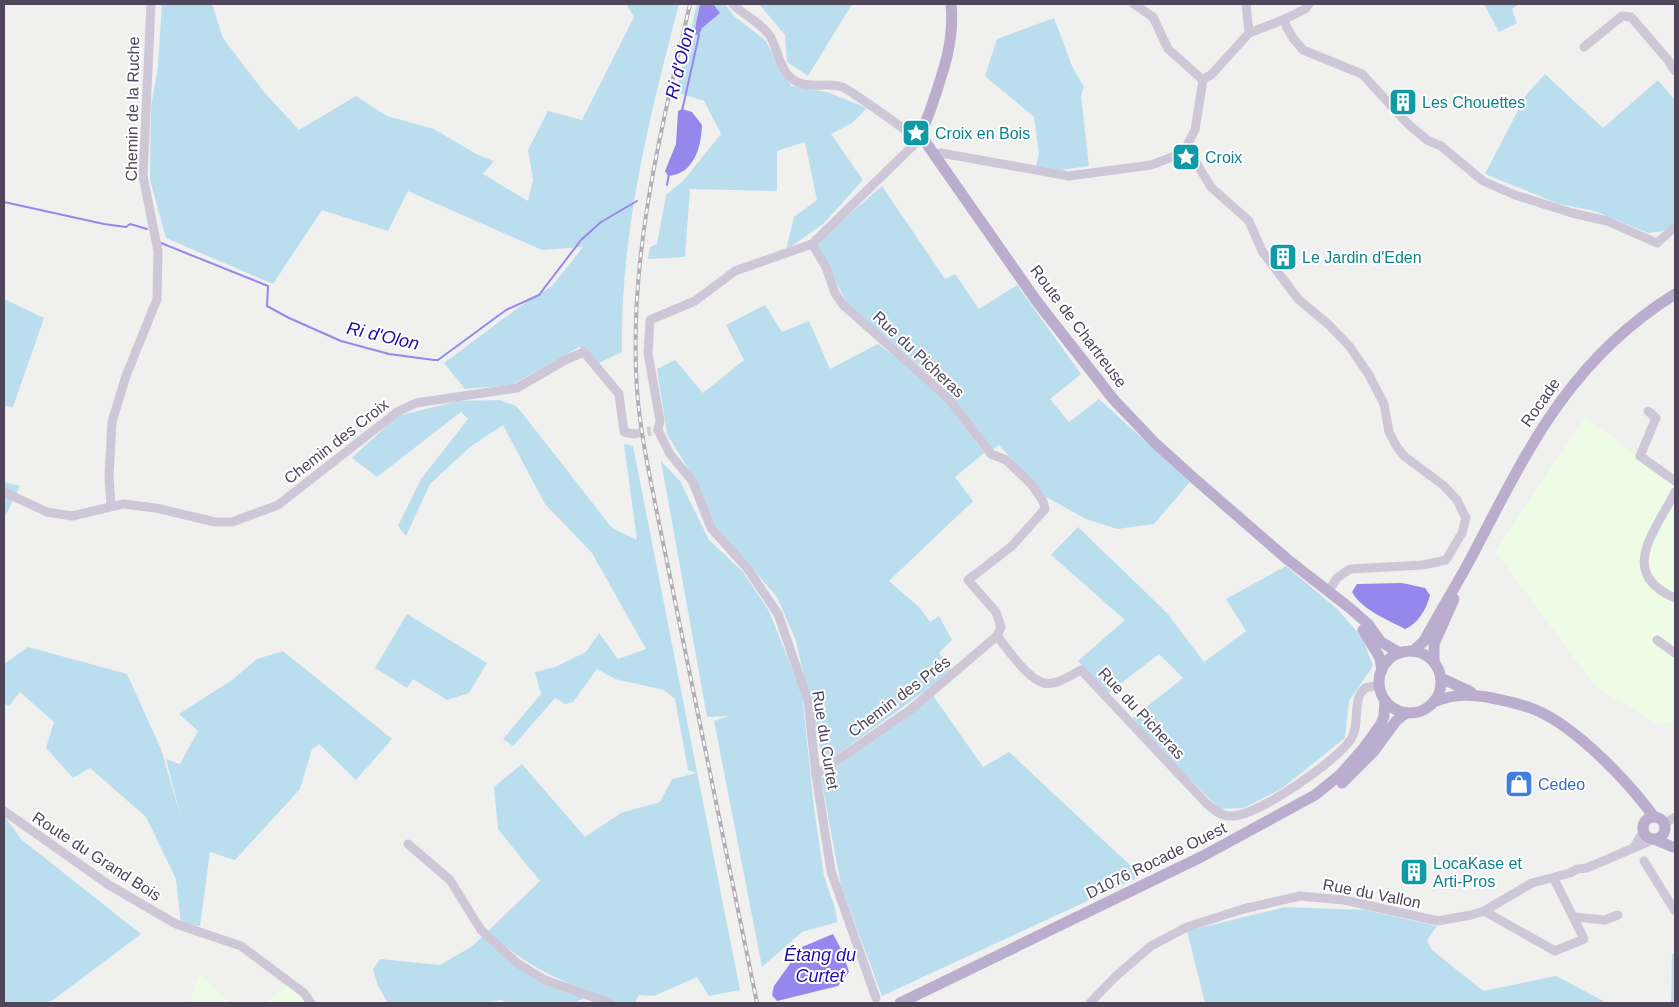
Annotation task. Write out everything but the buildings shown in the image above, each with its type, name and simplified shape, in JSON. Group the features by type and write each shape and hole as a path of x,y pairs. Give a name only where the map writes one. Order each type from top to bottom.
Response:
{"main road":[{"path":"920,138 945,67 952,28 951,4"},
{"name":"Route de Chartreuse","path":"920,138 935,154 1038,302 1114,400 1190,475 1340,602 1360,616 1381,642 1400,653"},
{"name":"Rocade","path":"1413,651 1424,641 1470,561 1531,444 1565,393 1605,349 1630,326 1675,294"},
{"name":"Rocade","path":"1434,662 1434,644 1470,561"},
{"name":"Route de Chartreuse","path":"1340,602 1370,639 1380,658 1382,670"},
{"path":"1413,651 1428,656 1434,662 1441,678 1441,690 1436,701 1428,709 1417,713 1406,713 1398,711 1385,701 1379,685 1382,670 1392,656 1413,651"},
{"path":"1441,678 1477,695"},
{"path":"1436,701 1452,695 1477,695 1515,702 1538,711 1556,722 1598,755 1640,801 1654,830 1674,848"},
{"name":"D1076 Rocade Ouest","path":"900,1003 1201,857 1295,807 1328,785 1352,763 1380,724 1384,716 1385,701"},
{"path":"1201,857 1256,834 1320,800 1354,772 1396,721 1406,713"}],"street":[{"name":"Chemin de la Ruche","path":"111,506 109,476 112,422 126,376 157,299 158,251 143,176 151,4"},
{"path":"733,4 741,12 761,25 770,37 780,65 795,82 813,87 822,85 842,87 920,138 887,173 847,208 812,244"},
{"path":"1134,4 1153,17 1168,49 1203,80"},
{"path":"1246,4 1249,33"},
{"path":"935,154 941,153 1069,176 1150,165 1183,153 1195,130 1203,80 1212,74 1249,33 1306,9 1309,4"},
{"path":"1584,47 1622,16 1631,17 1668,60 1675,71"},
{"path":"1285,19 1286,26 1303,50 1362,74 1408,124 1427,140 1441,146 1483,181 1515,196 1607,221 1657,243 1675,227"},
{"path":"1187,148 1211,187 1249,221 1270,263 1298,299 1329,325 1350,348 1369,375 1386,408 1389,432 1401,451 1444,485 1457,500 1466,518 1462,533 1446,560 1423,566 1350,569 1337,578 1328,592"},
{"name":"Rue du Curtet","path":"812,244 736,271 695,301 650,320 648,353 660,421 655,430 670,454 693,482 711,528 747,568 778,614 808,701 816,775 831,871 876,998"},
{"name":"Rue du Picheras","path":"812,244 826,267 835,293 843,305 948,398 991,454 1006,460 1032,485 1043,501 1045,509 1012,546 968,580 996,612 1001,627 997,636 1032,677 1045,683 1063,679 1081,670 1206,804 1224,815 1231,816 1247,813 1283,794 1346,746 1356,728 1361,692 1365,688 1379,685"},
{"name":"Chemin des Croix","path":"4,492 47,512 72,516 123,504 156,508 215,522 232,522 278,505 397,412 416,403 517,388 565,360 584,352 618,394 624,432 634,434"},
{"path":"1648,411 1656,418 1640,456 1675,481"},
{"path":"1675,492 1648,544 1642,560 1645,573 1659,591 1675,598"},
{"name":"Chemin des Prés","path":"816,775 910,710 997,636"},
{"path":"1657,640 1675,653"},
{"name":"Route du Grand Bois","path":"4,811 109,885 176,924 241,946 304,992 311,1003"},
{"path":"1654,830 1675,817"},
{"name":"Rue du Vallon","path":"1090,1003 1151,946 1187,927 1243,909 1300,896 1344,900 1438,921 1471,915 1484,911 1532,883 1554,878 1577,869 1587,868 1634,847 1654,830"},
{"path":"408,844 450,880 481,930 517,963 545,980 610,1003"},
{"path":"1644,861 1673,906"},
{"path":"1484,911 1555,952 1584,939 1554,878"},
{"path":"1574,917 1605,920 1618,915"}],"shaded area":[{"path":"162,4 212,4 223,38 264,92 299,130 356,96 387,116 434,129 476,154 494,161 483,174 528,201 533,180 528,150 548,111 582,120 634,17 626,4 679,4 638,176 626,263 622,352 599,363 579,347 512,385 465,389 444,363 519,307 552,286 583,247 542,250 408,191 388,231 322,210 273,284 166,238 150,180 151,106 158,67"},
{"path":"697,4 725,4 734,16 765,40 791,86 827,92 867,108 852,123 831,134 863,180 823,224 786,250 794,217 817,200 805,142 777,151 777,191 690,189 685,257 648,259 650,247 657,244 666,195 683,181 721,134 704,101 676,92"},
{"path":"759,4 852,4 808,76 787,62 785,35"},
{"path":"1484,4 1519,4 1512,9 1517,23 1499,32"},
{"path":"1054,18 1072,66 1084,87 1081,96 1089,166 1061,170 1036,166 1039,154 1034,117 985,76 997,39"},
{"path":"1545,74 1603,128 1658,80 1675,100 1675,223 1663,231 1648,233 1594,211 1559,204 1485,174 1526,95"},
{"path":"882,186 945,279 955,274 979,309 1017,285 1081,374 1050,399 1069,422 1099,399 1190,482 1154,524 1117,529 1086,519 1046,497 999,445 992,450 946,389 848,305 816,243"},
{"path":"4,299 44,318 13,407 4,406"},
{"path":"765,305 782,332 809,321 830,369 878,344 936,388 984,453 955,477 973,501 889,581 920,608 930,622 939,616 952,640 939,653 952,671 830,760 822,757 796,641 777,597 714,525 698,485 667,434 657,369 675,360 703,393 744,360 726,325"},
{"path":"499,400 516,406 612,528 637,540 624,444 633,446 740,990 709,996 697,977 654,996 639,995 635,1003 610,1003 588,996 574,1003 504,1003 503,1000 482,1003 388,1003 378,986 373,969 380,959 440,965 471,947 483,936 521,968 580,988 531,964 488,931 540,881 498,829 494,787 522,764 585,837 621,813 660,802 672,779 697,773 688,770 675,699 664,690 615,679 597,669 573,702 565,704 555,698 513,746 503,739 541,694 535,672 555,667 586,652 599,633 618,659 646,649 592,553 545,504 503,425 470,447 430,484 406,536 398,526 421,479 468,419 461,412 377,477 352,458 397,416 459,401"},
{"path":"1586,417 1675,485 1675,722 1658,724 1596,687 1495,551"},
{"path":"661,461 680,481 709,540 743,572 769,611 802,694 814,807 824,876 836,911 837,922 802,932 762,967 714,721 729,716 707,717"},
{"path":"4,482 20,486 4,519"},
{"path":"1078,527 1167,613 1204,662 1246,631 1226,599 1286,566 1337,609 1362,637 1373,666 1349,701 1345,738 1281,789 1244,808 1220,809 1130,720 1183,678 1159,654 1107,694 1078,661 1125,620 1051,555"},
{"path":"407,614 487,663 469,693 447,700 413,679 407,688 375,668"},
{"path":"28,647 127,674 161,749 182,821 166,759 180,764 198,731 179,714 232,680 257,659 283,651 392,739 356,780 319,744 312,749 300,789 235,860 210,852 200,926 181,925 176,879 146,817 90,768 73,778 46,748 54,722 20,692 9,706 4,704 4,664"},
{"path":"932,694 983,767 1009,752 1131,866 1137,878 882,996 841,886 821,778"},
{"path":"4,816 22,840 141,934 53,1000 43,1003 4,1003"},
{"path":"1285,907 1366,910 1437,926 1427,940 1432,950 1483,991 1556,976 1607,1003 1205,1003 1187,931"},
{"path":"1675,953 1675,1003 1671,1003 1672,954"},
{"path":"200,974 230,1003 189,1003"},
{"path":"288,984 308,1003 265,1003"}],"water":[{"path":"700,4 713,4 720,13 702,28 699,35 694,34"},
{"path":"682,109 692,112 702,125 700,142 698,151 690,165 677,174 668,176 665,171 676,144 678,111"},
{"path":"1402,583 1425,588 1430,595 1421,615 1410,627 1405,629 1369,609 1352,592 1357,584"},
{"name":"Étang du Curtet","path":"833,934 843,953 849,972 838,986 777,1001 772,995 774,986 802,947"}],"waterway":[{"name":"Ri d'Olon","path":"682,111 699,35"},
{"name":"Ri d'Olon","path":"667,185 669,174"},
{"name":"Ri d'Olon","path":"161,243 268,286 267,306 341,341 389,354 438,360 506,310 539,295 581,240 601,222 637,201"},
{"name":"Ri d'Olon","path":"4,202 104,224 126,227 130,224 147,229"}],"tunnel":[{"path":"634,434 651,431"}],"railway":[{"path":"690,4 658,147 642,243 637,291 638,405 651,482 757,1003"}],"place":[{"name":"Les Chouettes","path":"1403,102"},
{"name":"Croix en Bois","path":"916,133"},
{"name":"Croix","path":"1186,157"},
{"name":"Le Jardin d'Eden","path":"1283,257"},
{"name":"Cedeo","path":"1519,784"},
{"name":"LocaKase et Arti-Pros","path":"1414,872"}]}
